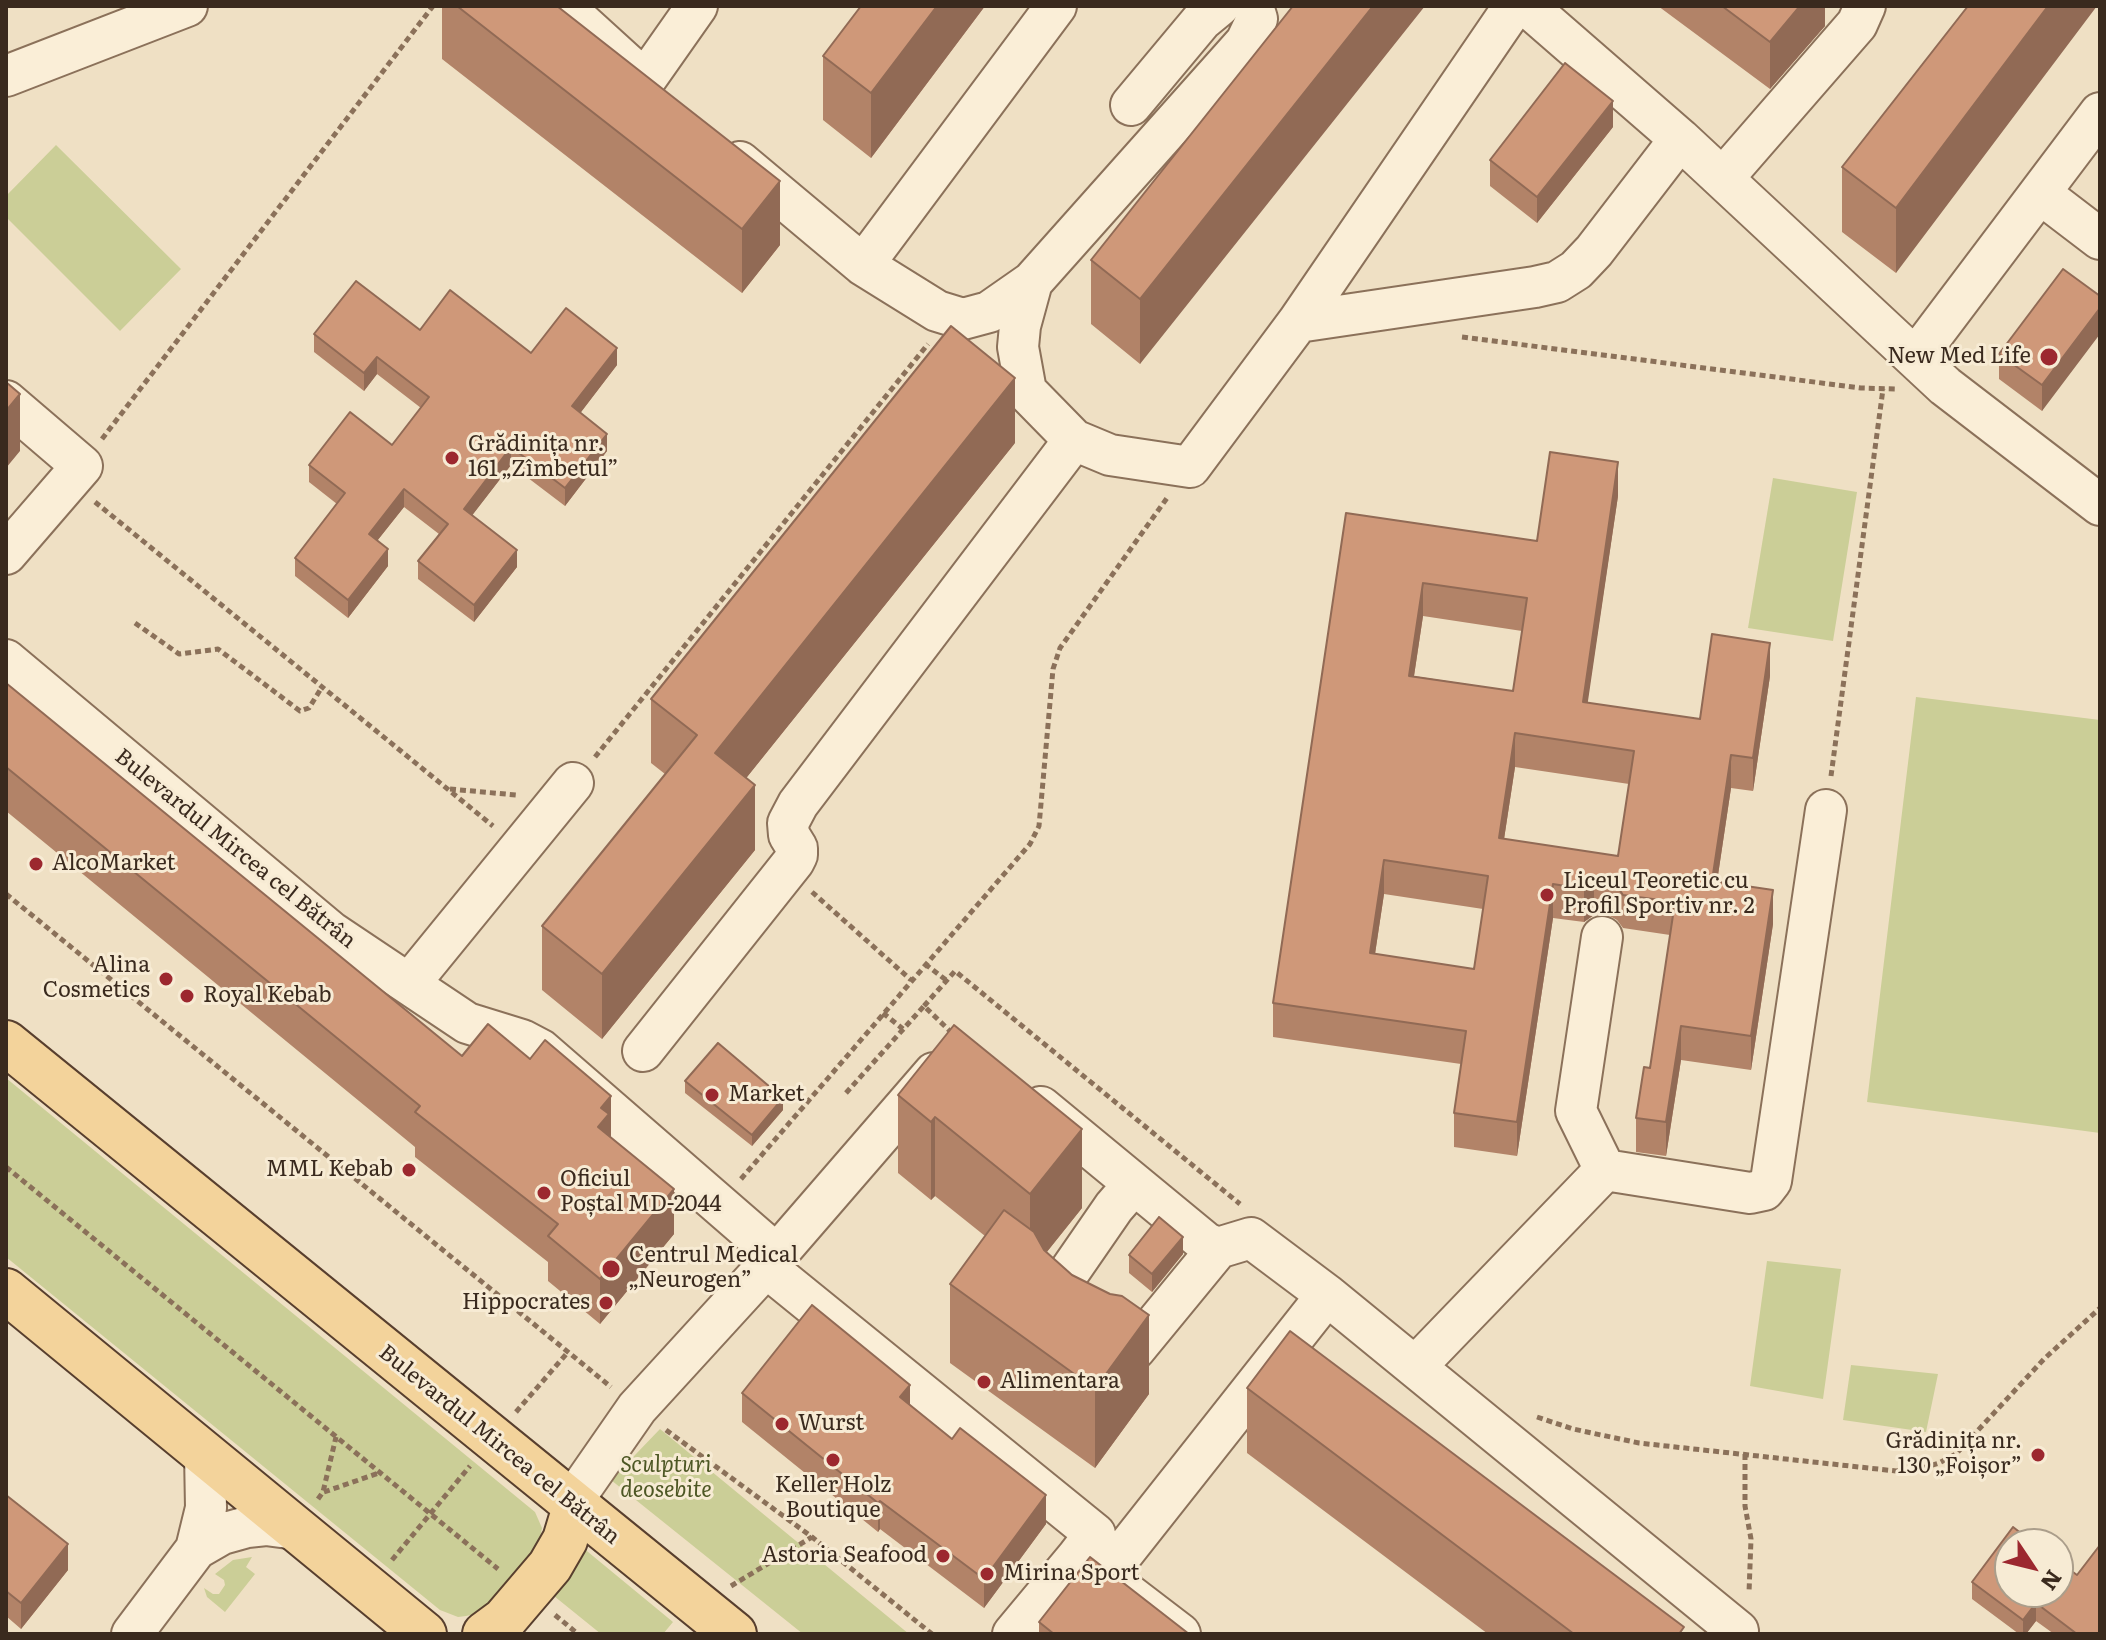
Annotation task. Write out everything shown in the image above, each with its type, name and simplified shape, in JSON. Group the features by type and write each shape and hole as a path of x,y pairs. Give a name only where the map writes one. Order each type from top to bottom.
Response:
{"main road":[{"name":"Bulevardul Mircea cel Bătrân","path":"6,1043 734,1634"},
{"path":"6,1291 205,1453 304,1517 424,1634"},
{"path":"485,1634 504,1620 550,1566 565,1540 573,1505"}],"lane":[{"path":"6,76 187,6"},
{"path":"563,6 656,91 697,6"},
{"path":"863,265 1056,6"},
{"path":"1131,105 1202,20 1219,6"},
{"path":"716,143 863,265 937,311 963,319 989,312 1032,282 1246,42 1257,19 1253,6"},
{"path":"1032,282 1020,326 1018,347 1026,391 1074,440 1110,455 1190,467 1298,322 1514,6"},
{"path":"1527,6 1723,178 1945,386 2100,505"},
{"path":"1723,178 1857,24 1865,6"},
{"path":"1916,357 2100,113"},
{"path":"1298,322 1557,282 1576,270 1594,251 1680,139"},
{"path":"2041,194 2100,239"},
{"path":"6,401 75,473 6,554"},
{"path":"643,1051 797,855 797,848 787,830 798,804 1074,440"},
{"name":"Bulevardul Mircea cel Bătrân","path":"6,660 331,932 467,1023 522,1040 541,1050 719,1205 771,1261 1095,1534 1092,1566"},
{"path":"409,984 567,791"},
{"path":"1605,1170 1750,1193 1764,1190 1771,1181 1826,810"},
{"path":"1602,937 1576,1111 1605,1170"},
{"path":"573,1505 637,1408 771,1261 961,1042"},
{"path":"1011,1083 1206,1243 1218,1248"},
{"path":"1415,1367 1605,1170"},
{"path":"1134,1184 1114,1207 1056,1291 1055,1302 1059,1312 1087,1336 1120,1352 1135,1349 1218,1248 1251,1238 1743,1619"},
{"path":"1013,1634 1092,1566 1327,1295"},
{"path":"196,1549 206,1508 205,1453"},
{"path":"132,1634 196,1549 222,1534 304,1517"},
{"path":"1092,1566 1180,1634"}],"path":[{"path":"433,6 75,473 322,687 520,848"},
{"path":"447,789 567,791 951,316"},
{"path":"1458,336 1883,389 1945,386"},
{"path":"1826,810 1883,389"},
{"path":"719,1205 1030,844 1039,826 1053,669 1060,648 1190,467"},
{"path":"135,623 179,654 218,649 300,711 309,708 322,687"},
{"path":"787,870 911,980"},
{"path":"6,894 637,1408 812,1537 932,1634"},
{"path":"925,964 946,980"},
{"path":"846,1093 955,971"},
{"path":"924,1006 961,1042"},
{"path":"883,1013 903,1029"},
{"path":"6,1167 499,1570"},
{"path":"513,1416 568,1352"},
{"path":"304,1517 323,1492 336,1437"},
{"path":"1743,1619 1751,1539 1745,1506 1745,1454"},
{"path":"386,1567 474,1461"},
{"path":"323,1492 380,1472"},
{"path":"698,1606 812,1537"},
{"path":"545,1607 578,1634"}],"green space":[{"path":"56,145 181,269 120,331 6,217 6,196"},
{"path":"1773,478 1857,492 1833,641 1748,628"},
{"path":"1916,697 2100,720 2100,1133 1867,1102"},
{"path":"6,1078 535,1512 542,1528 539,1543 492,1600 475,1614 466,1616 458,1617 440,1610 6,1257"},
{"path":"1767,1261 1841,1269 1823,1399 1750,1386"},
{"path":"1851,1365 1938,1374 1926,1432 1843,1420"},
{"name":"Sculpturi deosebite","path":"660,1429 909,1634 803,1634 611,1480"},
{"path":"582,1547 673,1622 663,1634 601,1634 554,1596 577,1565"},
{"path":"252,1557 246,1567 255,1574 225,1612 207,1597 204,1588 219,1594 225,1585 224,1580 215,1574 233,1560"}],"building":[{"path":"457,6 557,6 780,181 742,229"},
{"path":"861,6 937,6 871,93 823,56"},
{"path":"1293,6 1373,6 1140,299 1091,260"},
{"path":"1722,6 1800,6 1770,42"},
{"path":"1968,6 2048,6 1896,208 1842,167"},
{"path":"1565,63 1613,101 1537,197 1490,160"},
{"path":"2063,269 2100,296 2100,308 2042,385 1999,354"},
{"path":"356,281 420,330 450,290 531,353 566,308 617,348 572,406 607,434 565,488 511,447 464,509 517,550 474,605 418,561 448,524 404,489 369,534 388,549 348,600 295,558 345,493 309,465 350,412 392,445 429,397 377,357 364,373 314,334"},
{"path":"951,326 1015,378 715,753 755,785 602,974 542,926 697,735 651,699"},
{"path":"6,382 20,394 6,411"},
{"path":"1550,452 1618,462 1583,702 1700,719 1712,634 1770,643 1753,758 1731,755 1712,881 1773,890 1751,1036 1681,1026 1666,1122 1636,1118 1644,1067 1650,1068 1675,902 1623,895 1617,886 1606,881 1594,882 1584,889 1553,884 1517,1122 1454,1113 1466,1031 1273,1003 1346,513 1537,541","holes":["1423,583 1527,598 1513,691 1409,676","1515,733 1634,751 1618,856 1499,838","1384,860 1488,876 1474,969 1370,953"]},
{"path":"6,683 462,1056 488,1024 530,1059 545,1040 611,1096 601,1108 609,1114 598,1127 674,1189 600,1279 548,1236 558,1224 415,1112 420,1106 6,767"},
{"path":"954,1025 1082,1129 1030,1194 935,1117 931,1122 898,1095"},
{"path":"718,1043 783,1098 752,1135 685,1081"},
{"path":"1004,1210 1034,1232 1044,1250 1072,1275 1110,1294 1122,1296 1149,1315 1095,1389 950,1284"},
{"path":"1159,1217 1183,1237 1152,1274 1129,1255"},
{"path":"812,1305 910,1385 900,1397 952,1439 960,1428 1046,1495 984,1579 880,1501 878,1503 742,1393"},
{"path":"1290,1331 1684,1627 1679,1634 1574,1634 1247,1388"},
{"path":"6,1495 68,1544 21,1603 6,1591"},
{"path":"2100,1545 2100,1634 2077,1634 2043,1608 2074,1608 2074,1573 2077,1575"},
{"path":"1994,1552 1994,1598 1972,1582"},
{"path":"1090,1557 1189,1634 1054,1634 1039,1622"},
{"path":"2007,1608 2032,1608 2023,1620"}],"place":[{"name":"New Med Life","path":"2049,357"},
{"name":"Grădinița nr. 161 „Zîmbetul”","path":"452,458"},
{"name":"AlcoMarket","path":"36,864"},
{"name":"Liceul Teoretic cu Profil Sportiv nr. 2","path":"1547,895"},
{"name":"Alina Cosmetics","path":"166,979"},
{"name":"Royal Kebab","path":"187,996"},
{"name":"Market","path":"712,1095"},
{"name":"MML Kebab","path":"409,1170"},
{"name":"Oficiul Poștal MD-2044","path":"544,1193"},
{"name":"Centrul Medical „Neurogen”","path":"611,1269"},
{"name":"Hippocrates","path":"606,1303"},
{"name":"Alimentara","path":"984,1382"},
{"name":"Wurst","path":"782,1424"},
{"name":"Grădinița nr. 130 „Foișor”","path":"2038,1455"},
{"name":"Keller Holz Boutique","path":"833,1460"},
{"name":"Astoria Seafood","path":"943,1556"},
{"name":"Mirina Sport","path":"987,1574"}]}
